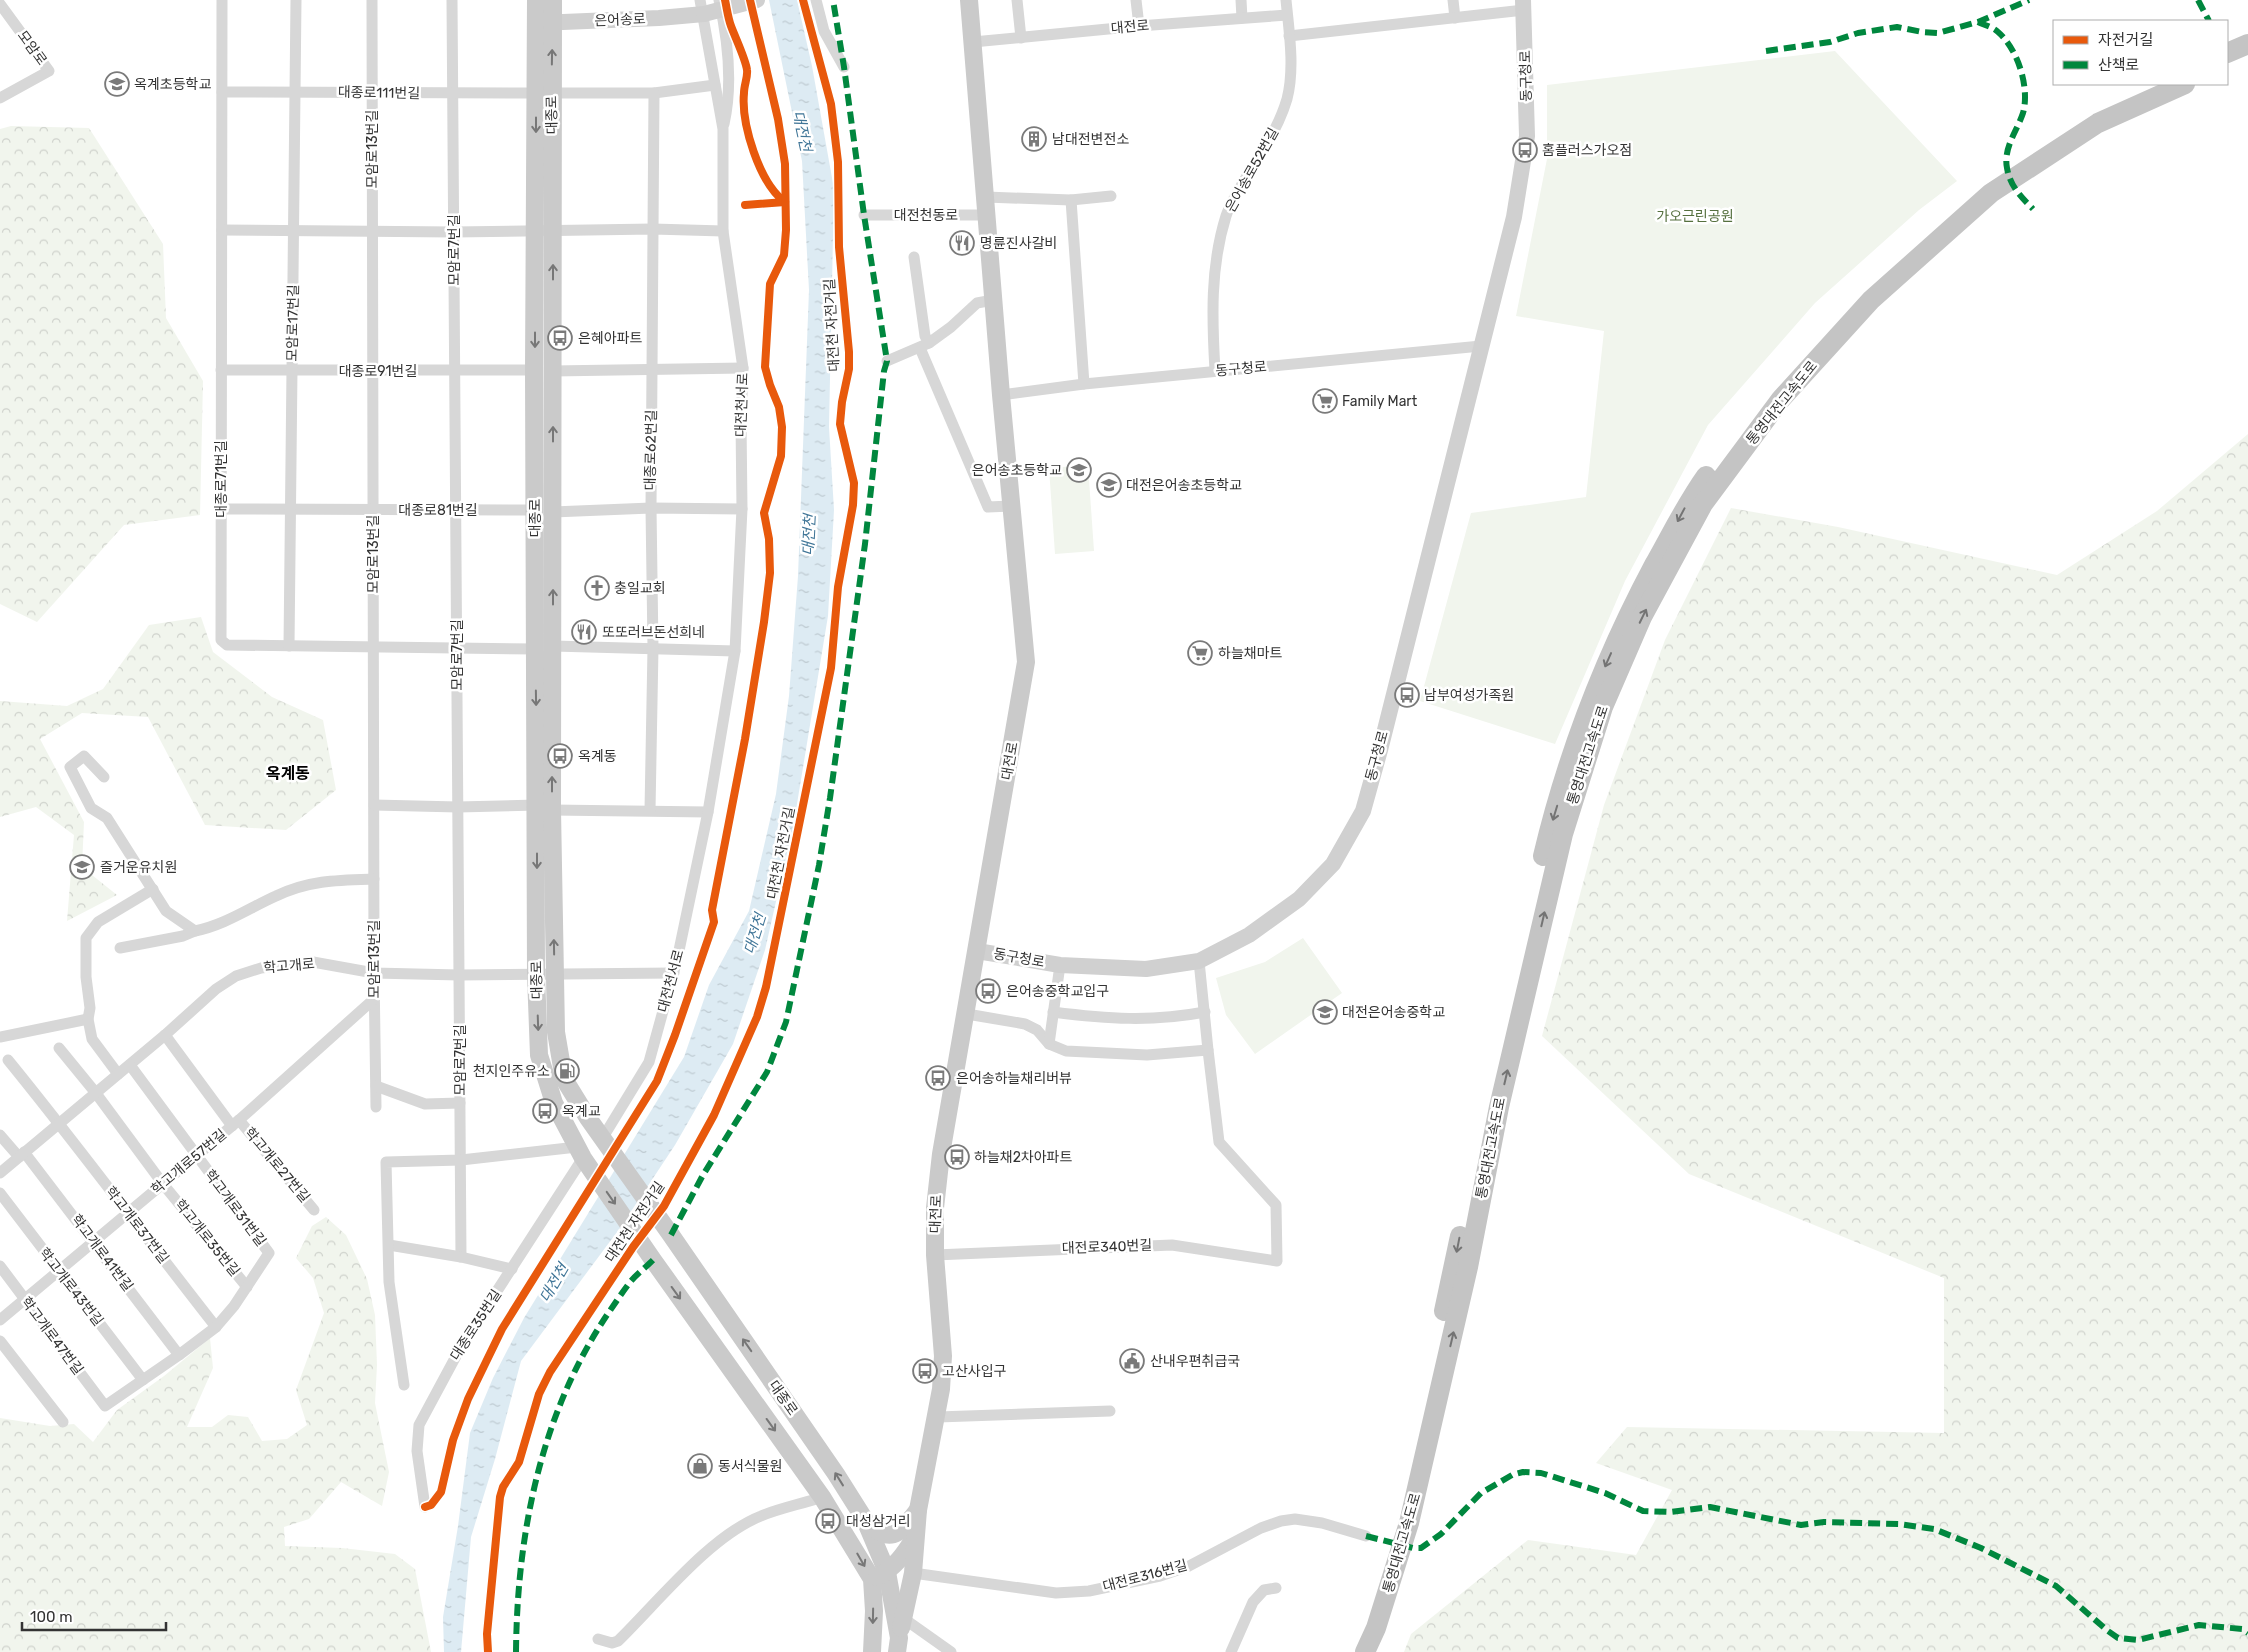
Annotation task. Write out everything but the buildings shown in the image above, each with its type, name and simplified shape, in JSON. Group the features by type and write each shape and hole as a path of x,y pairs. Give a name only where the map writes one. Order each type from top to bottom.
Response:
{"highway":[{"path":"2228,53 2248,44"},
{"path":"2228,65 2248,55"},
{"name":"통영대전고속도로","path":"1364,1652 1376,1628 1391,1563 1468,1267 1499,1108 1560,843 1603,707 1642,617 1703,504 1782,398 1871,300 1988,188 2066,136 2090,116 2158,85"},
{"name":"통영대전고속도로","path":"2066,136 2183,85"},
{"name":"통영대전고속도로","path":"1351,1652 1391,1563"}],"main road":[{"name":"대종로","path":"536,0 544,23 544,93 536,230 534,370 536,650 555,974 556,1032 564,1079 603,1140 836,1474 865,1520 880,1576"},
{"name":"대종로","path":"544,23 553,0"},
{"name":"은어송로","path":"544,23 659,18 702,7 757,0"},
{"name":"대전로","path":"880,1576 903,1556 916,1536 918,1510 938,1417 943,1356 935,1255 936,1208 941,1154 967,1014 1026,662 1001,395 988,214 969,0"},
{"name":"동구청로","path":"977,951 1060,965 1146,969 1199,961 1249,935 1299,899 1333,864 1362,811 1380,750 1514,217 1527,136 1523,5"},
{"name":"대종로","path":"544,93 554,231 553,646 536,975 539,1055 554,1103 580,1152 822,1497 880,1576"},
{"path":"865,1520 879,1534 890,1536 901,1530 918,1510"},
{"path":"898,1645 913,1573 916,1536"},
{"path":"880,1576 898,1645"},
{"path":"872,1652 874,1611 880,1576"}],"street":[{"name":"대종로71번길","path":"222,0 221,640 227,645 536,650"},
{"name":"모암로17번길","path":"289,646 296,0"},
{"name":"모암로13번길","path":"372,0 374,999 376,1107"},
{"name":"모암로7번길","path":"452,0 461,1257"},
{"path":"719,0 729,71 728,110 723,129"},
{"path":"816,0 824,31 844,67"},
{"path":"1017,0 1021,38"},
{"path":"1136,0 1139,26"},
{"path":"1241,0 1242,18"},
{"name":"은어송로52번길","path":"1215,371 1212,309 1213,281 1226,215 1265,147 1280,118 1287,98 1289,36 1286,0"},
{"path":"1453,0 1456,18"},
{"name":"모암로","path":"0,4 49,71 0,98"},
{"name":"동구청로","path":"1289,36 1456,18 1523,5"},
{"name":"대전천서로","path":"603,1140 649,1062 674,973 708,812 735,651 742,509 741,422 744,368 724,231 723,129 702,7"},
{"name":"대전로","path":"972,42 1139,26 1287,15"},
{"path":"544,93 654,93 715,85"},
{"name":"대종로111번길","path":"222,92 544,93"},
{"name":"대종로62번길","path":"650,810 653,648 650,508 654,93"},
{"path":"986,197 1072,200 1111,196"},
{"path":"1072,200 1084,384"},
{"name":"대전천동로","path":"864,215 988,214"},
{"path":"222,230 454,232 653,229 724,231"},
{"path":"914,257 925,346 988,507 1011,506"},
{"path":"887,361 925,346 951,327 977,303 993,300"},
{"name":"동구청로","path":"1001,395 1084,384 1481,346"},
{"path":"553,371 744,368"},
{"name":"대종로91번길","path":"221,370 534,370"},
{"name":"대종로","path":"553,512 650,508 742,509"},
{"name":"대종로81번길","path":"221,509 535,510"},
{"path":"553,646 735,651"},
{"path":"104,777 84,756 70,767 91,808 107,818 166,911 195,931"},
{"path":"374,805 708,812"},
{"path":"120,948 183,936 195,931 216,927 278,895 325,880 374,879"},
{"path":"118,1074 92,1039 88,1019 90,1008 86,977 86,938 98,922 153,889"},
{"path":"967,1014 1025,1024 1037,1030 1049,1044 1066,1051 1147,1055 1208,1050 1206,1012 1199,961"},
{"name":"학고개로","path":"0,1173 95,1092 130,1065 216,989 236,976 260,968 313,962 374,973 459,975 555,974"},
{"name":"동구청로","path":"1049,1044 1060,965"},
{"name":"대종로","path":"555,974 674,973"},
{"name":"학고개로57번길","path":"0,1320 236,1123 374,999"},
{"path":"1053,1012 1130,1020 1206,1012"},
{"path":"0,1037 88,1019"},
{"name":"학고개로27번길","path":"165,1035 236,1123 314,1210"},
{"path":"59,1048 95,1092"},
{"name":"대전로340번길","path":"935,1255 1172,1245 1277,1261 1276,1205 1219,1142 1208,1050"},
{"path":"8,1060 59,1122"},
{"name":"학고개로31번길","path":"130,1065 269,1254 247,1287"},
{"path":"376,1086 425,1104 460,1103"},
{"name":"학고개로35번길","path":"95,1092 163,1184 247,1287"},
{"name":"학고개로37번길","path":"59,1122 127,1214 216,1327"},
{"path":"0,1135 22,1154"},
{"path":"404,1385 389,1282 386,1162 461,1160 580,1152"},
{"name":"대종로35번길","path":"425,1507 416,1451 419,1425 462,1345 512,1269 580,1152"},
{"name":"학고개로41번길","path":"22,1154 94,1242 180,1355"},
{"name":"학고개로43번길","path":"0,1193 143,1380"},
{"path":"389,1245 461,1257 512,1269"},
{"name":"학고개로47번길","path":"0,1266 105,1406 143,1380"},
{"path":"143,1380 180,1355 216,1327 247,1287"},
{"path":"0,1341 63,1422"},
{"path":"938,1417 1110,1411"},
{"path":"598,1639 612,1643 618,1641 709,1549 726,1536 760,1516 822,1497"},
{"name":"대전로316번길","path":"913,1573 1064,1593 1088,1591 1160,1576 1189,1566 1262,1528 1281,1521 1295,1519 1366,1536"},
{"path":"1231,1652 1253,1602 1264,1590 1276,1588"},
{"path":"903,1618 951,1652"}],"green space":[{"name":"가오근린공원","path":"1835,51 1957,181 1919,210 1815,303 1708,425 1625,581 1555,744 1420,701 1471,513 1586,497 1604,331 1516,316 1547,159 1547,85"},
{"path":"11,126 89,128 163,244 166,318 203,381 200,515 124,525 37,622 0,604 0,129"},
{"path":"2248,434 2248,1652 1404,1652 1411,1634 1528,1540 1636,1555 1672,1490 1596,1463 1627,1427 1944,1433 1944,1278 1689,1174 1542,1036 1604,805 1665,640 1731,508 1838,527 2057,575 2157,511"},
{"path":"1088,465 1094,551 1055,554 1049,468"},
{"path":"201,617 213,652 272,697 323,720 336,790 286,830 205,825 148,717 82,713 40,739 84,822 82,867 117,895 67,921 74,835 36,807 0,817 0,701 67,706 103,689 149,625"},
{"path":"1303,938 1342,993 1255,1054 1226,1015 1216,978 1265,962"},
{"path":"326,1217 346,1235 367,1279 375,1315 377,1365 375,1403 389,1472 382,1506 341,1482 309,1519 284,1527 285,1546 342,1548 395,1554 415,1569 431,1652 0,1652 0,1418 50,1426 74,1424 93,1442 117,1410 164,1376 210,1338 213,1368 187,1427 212,1427 228,1415 248,1417 262,1441 287,1439 307,1425 296,1390 324,1313 313,1278 296,1258 312,1226"}],"water":[{"name":"대전천","path":"769,0 797,0 812,66 834,189 829,427 834,510 828,616 794,822 765,950 733,1044 675,1145 620,1228 521,1361 495,1459 471,1537 461,1652 444,1652 443,1617 458,1526 470,1433 493,1378 524,1318 684,1057 709,985 749,911 776,794 789,696 798,576 809,290 802,161"}],"marked path":[{"path":"671,1235 703,1175 767,1072 786,1022 819,865 865,544 884,371 887,361 833,0"},
{"path":"1766,51 1830,42 1858,33 1897,27 1938,33 1978,22 2029,0"},
{"path":"2198,0 2208,20"},
{"path":"1978,22 1994,29 2005,39 2021,70 2025,103 2023,113 2009,147 2006,161 2008,174 2013,186 2033,209"},
{"path":"516,1652 517,1607 521,1563 537,1475 550,1432 566,1391 586,1350 628,1285 653,1260"},
{"path":"1366,1536 1413,1548 1421,1548 1441,1534 1481,1493 1512,1475 1523,1472 1541,1473 1605,1493 1643,1511 1670,1512 1710,1507 1801,1525 1824,1522 1899,1524 1934,1529 1981,1548 2056,1586 2118,1638 2138,1640 2199,1625 2242,1629 2248,1633"}],"cycle path":[{"path":"725,0 730,23 747,70 744,106 749,136 767,181 785,202 745,205"},
{"path":"425,1507 431,1505 441,1492 453,1440 468,1399 502,1329 657,1081 714,922 712,910 745,739 770,573 769,539 764,513 781,456 782,427 779,407 765,367 770,284 784,255 786,230 785,164 778,119 750,0"},
{"name":"대전천 자전거길","path":"488,1652 487,1634 500,1497 503,1487 519,1462 539,1394 550,1372 633,1247 664,1206 714,1115 757,1017 766,987 831,668 838,587 853,505 854,483 840,424 842,402 849,369 849,352 839,247 838,162 831,104 803,0"}],"place":[{"name":"옥계초등학교","path":"117,84"},
{"name":"남대전변전소","path":"1034,139"},
{"name":"홈플러스가오점","path":"1525,150"},
{"name":"명륜진사갈비","path":"962,243"},
{"name":"은혜아파트","path":"560,338"},
{"name":"Family Mart","path":"1325,401"},
{"name":"은어송초등학교","path":"1079,470"},
{"name":"대전은어송초등학교","path":"1109,485"},
{"name":"충일교회","path":"597,588"},
{"name":"또또러브돈선희네","path":"584,632"},
{"name":"하늘채마트","path":"1200,653"},
{"name":"남부여성가족원","path":"1407,695"},
{"name":"옥계동","path":"560,756"},
{"name":"즐거운유치원","path":"82,867"},
{"name":"은어송중학교입구","path":"988,991"},
{"name":"대전은어송중학교","path":"1325,1012"},
{"name":"천지인주유소","path":"567,1071"},
{"name":"은어송하늘채리버뷰","path":"938,1078"},
{"name":"옥계교","path":"545,1111"},
{"name":"하늘채2차아파트","path":"957,1157"},
{"name":"산내우편취급국","path":"1132,1361"},
{"name":"고산사입구","path":"925,1371"},
{"name":"동서식물원","path":"700,1466"},
{"name":"대성삼거리","path":"828,1521"}],"district":[{"name":"옥계동","path":"288,773"}]}
